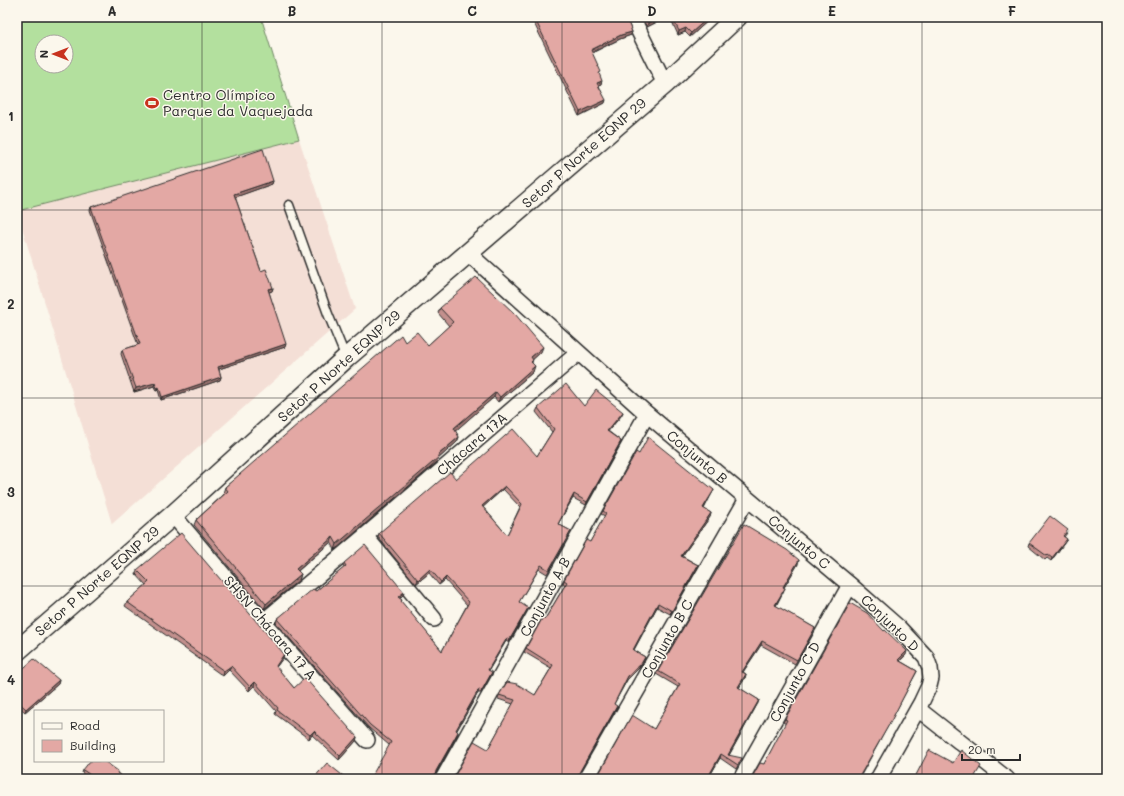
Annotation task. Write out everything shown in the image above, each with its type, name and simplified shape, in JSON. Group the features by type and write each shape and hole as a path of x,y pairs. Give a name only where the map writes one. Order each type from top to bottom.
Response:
{"street":[{"path":"632,17 665,84"},
{"name":"Setor P Norte EQNP 29","path":"17,651 173,515 346,358 665,84 737,17"},
{"name":"Conjunto B","path":"468,254 647,414 747,499"},
{"name":"Chácara 17A","path":"263,622 578,353"},
{"name":"Conjunto A B","path":"443,779 647,414"},
{"name":"Conjunto C","path":"747,499 850,585"},
{"name":"Conjunto B C","path":"586,779 747,499"},
{"name":"SHSN Chácara 17 A","path":"173,515 263,622 367,740"},
{"path":"365,536 434,619"},
{"name":"Conjunto D","path":"850,585 899,628 926,657 930,668 931,678 929,686 918,709"},
{"name":"Conjunto C D","path":"741,779 850,585"},
{"path":"878,779 918,709 1006,779"}],"lane":[{"path":"289,205 328,314 346,358"}],"shaded area":[{"path":"299,139 355,309 112,524 17,211"}],"green space":[{"name":"Centro Olímpico Parque da Vaquejada","path":"17,17 261,17 299,139 17,211"}],"building":[{"path":"534,17 626,17 632,32 621,35 591,50 601,72 599,73 602,81 597,83 606,100 580,112"},
{"path":"644,17 661,17 648,23"},
{"path":"672,17 709,17 691,33 686,28 679,31"},
{"path":"263,149 273,181 234,194 261,271 266,269 273,288 268,289 286,344 218,367 221,377 162,397 159,387 157,388 155,383 136,388 122,350 140,344 91,207"},
{"path":"476,277 515,314 543,347 531,357 533,360 531,362 535,366 500,397 496,392 454,428 459,437 438,455 439,457 337,544 333,537 296,569 301,574 266,604 196,520 228,491 225,487 401,335 405,342 417,332 428,345 453,322 440,308"},
{"path":"566,384 584,406 596,390 623,412 607,431 621,441 587,502 574,494 558,524 571,531 549,570 541,565 519,602 528,608 510,639 507,638 488,670 492,672 482,690 479,689 456,730 458,732 436,771 436,779 370,779 391,742 370,725 277,619 313,589 316,591 346,566 344,563 365,545 404,592 398,597 402,600 401,601 442,651 469,602 446,577 441,582 430,569 418,580 379,533 450,472 456,479 513,429 537,456 554,429 538,408","holes":["505,486 522,504 507,535 482,506"]},
{"path":"648,437 714,490 703,508 711,513 681,556 698,565 672,611 658,603 633,650 645,657 641,664 628,676 614,704 617,706 580,771 578,776 579,779 453,779 474,741 488,749 515,700 499,695 507,682 517,684 535,695 553,665 526,648 543,617 545,619 567,582 564,580 586,540 590,542 606,513 603,511 636,452 639,454"},
{"path":"1050,516 1068,530 1063,536 1067,539 1052,558 1029,543"},
{"path":"744,524 787,550 799,560 783,587 785,588 775,605 815,628 797,660 762,641 742,672 746,674 738,687 759,700 728,755 742,758 738,765 721,754 707,779 596,779 632,715 654,729 680,684 658,671"},
{"path":"181,533 284,654 276,666 294,688 305,678 357,737 340,756 314,731 310,735 277,710 278,708 255,682 250,687 231,666 224,671 127,602 149,582 137,570"},
{"path":"850,603 867,613 884,631 885,630 907,651 898,660 917,671 890,723 858,779 751,779 760,763 764,764 787,720 785,719"},
{"path":"34,659 59,680 26,709 17,701 17,674"},
{"path":"929,750 953,763 961,750 981,766 975,776 980,779 914,779"},
{"path":"89,762 105,762 118,771 117,773 125,779 96,779 83,770"},
{"path":"327,763 347,779 313,779"}],"place":[{"name":"Centro Olímpico Parque da Vaquejada","path":"152,103"}]}
